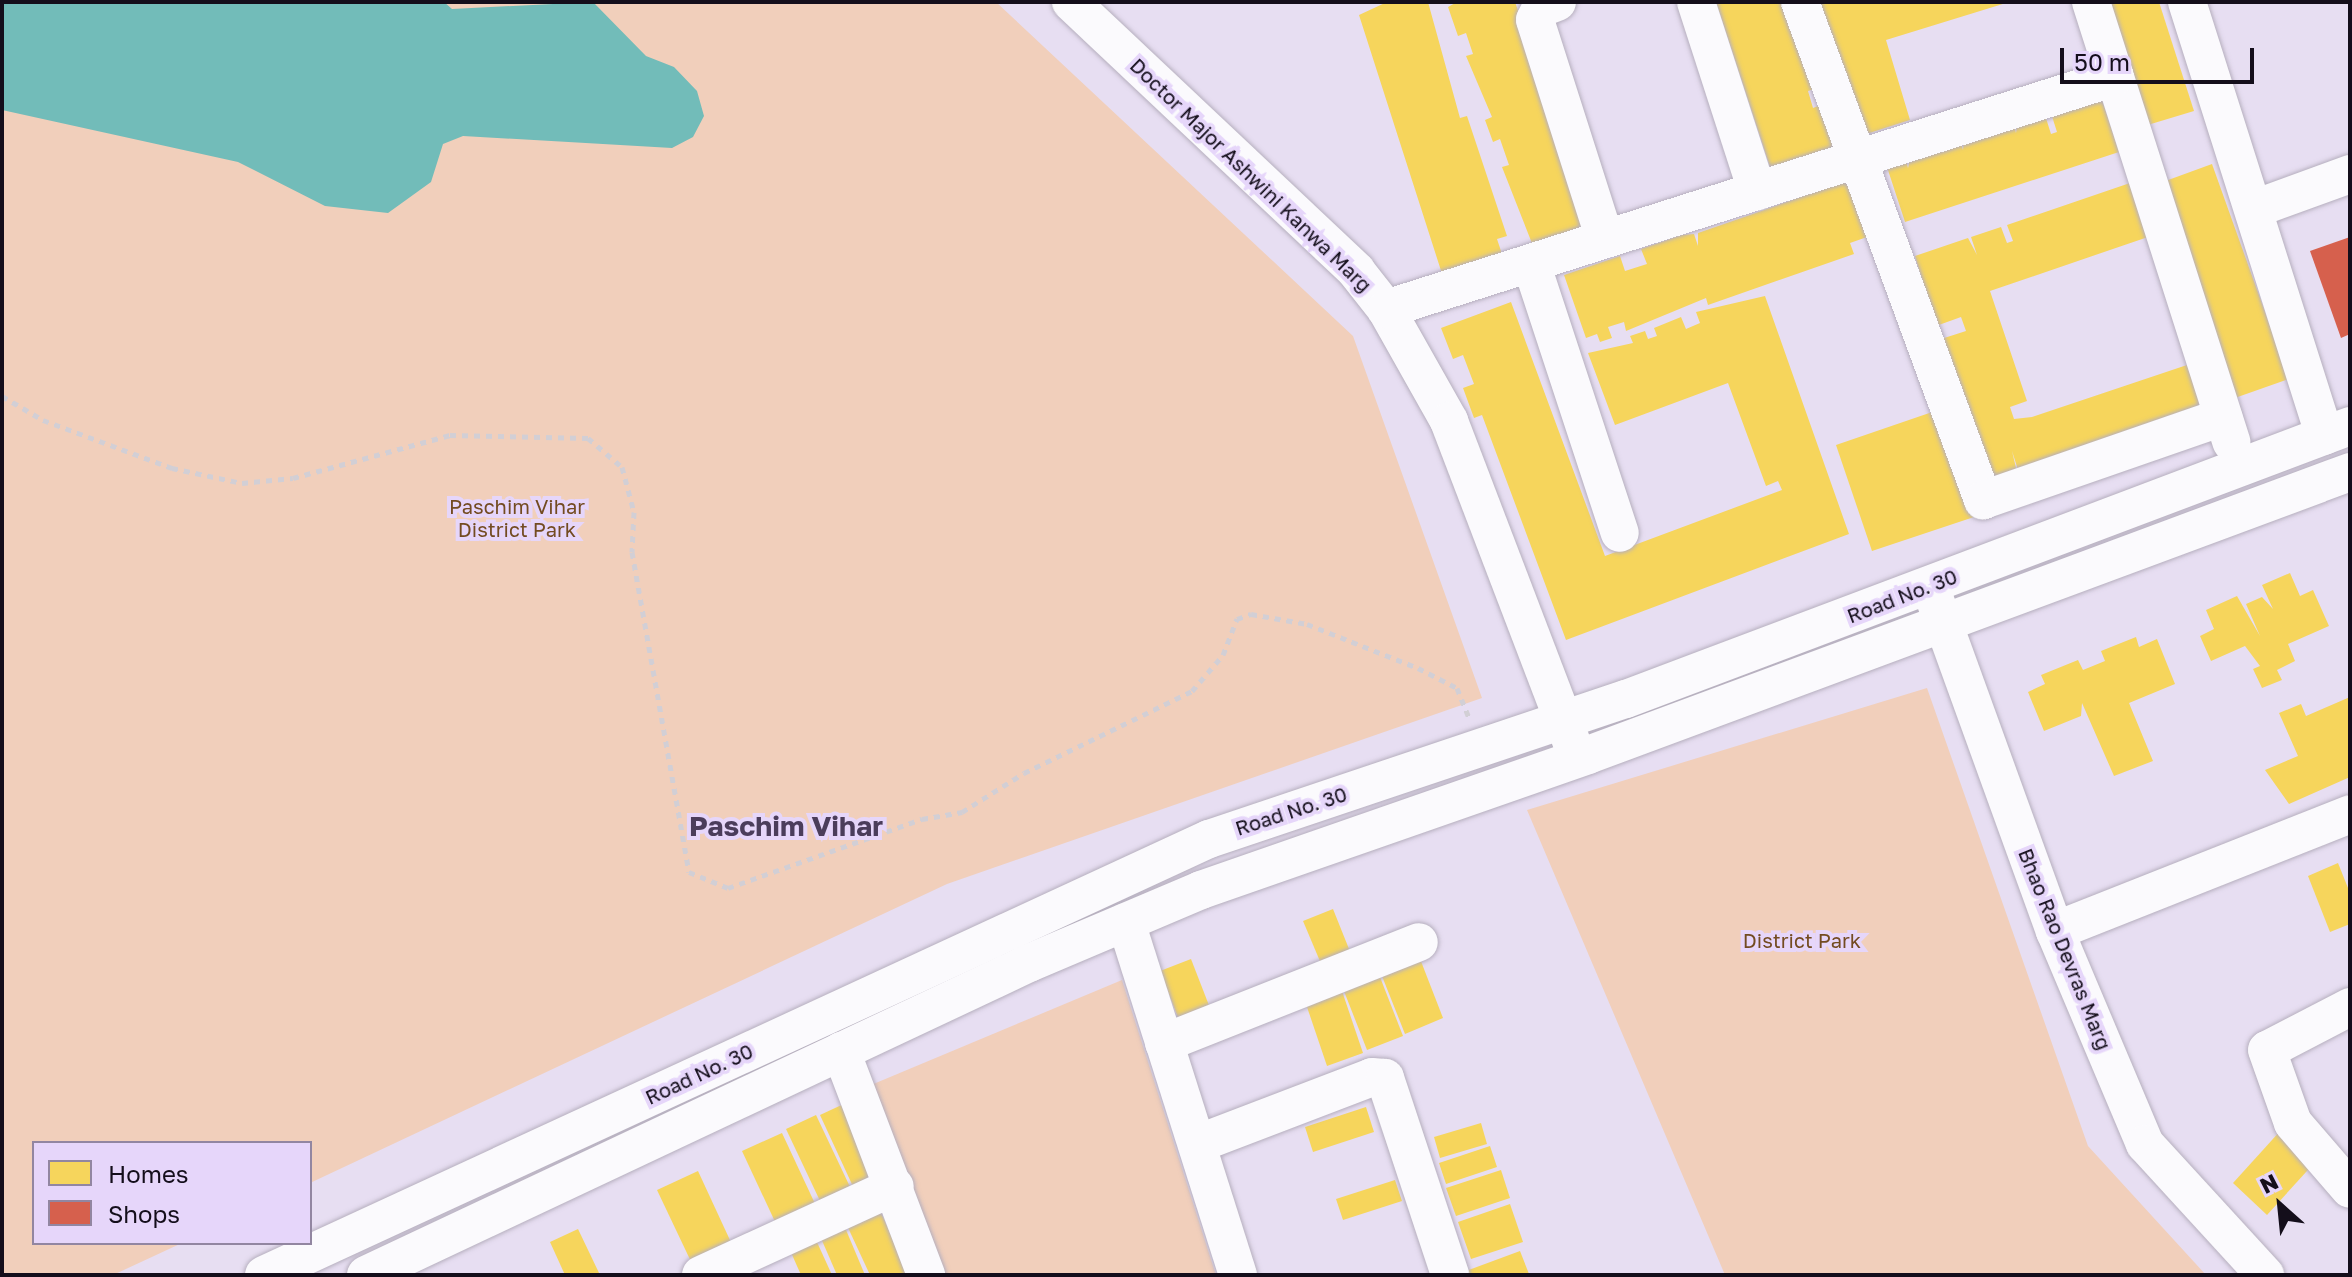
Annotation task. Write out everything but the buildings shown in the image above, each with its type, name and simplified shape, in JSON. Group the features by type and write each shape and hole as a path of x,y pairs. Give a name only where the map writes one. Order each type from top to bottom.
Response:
{"street":[{"name":"Doctor Major Ashwini Kanwa Marg","path":"1071,2 1356,271 1386,309 1449,421 1578,759"},
{"path":"1557,2 1541,8 1535,20 1605,239"},
{"path":"1696,2 1757,191"},
{"path":"1800,2 1983,500 2223,417"},
{"path":"2091,2 2239,468"},
{"path":"2187,2 2254,209 2337,431"},
{"path":"1386,309 2115,77"},
{"path":"2254,209 2350,174"},
{"path":"1531,263 1620,533"},
{"name":"Road No. 30","path":"264,1275 1209,839 1564,720 2337,431"},
{"name":"Road No. 30","path":"381,1272 841,1051 1126,922 1578,759 2350,472"},
{"name":"Bhao Rao Devras Marg","path":"1930,585 2055,931 2145,1144 2265,1275"},
{"path":"2055,931 2350,814"},
{"path":"1126,922 1238,1275"},
{"path":"1164,1043 1419,942"},
{"path":"2350,1007 2267,1050 2293,1123 2350,1189"},
{"path":"841,1051 895,1186 926,1275"},
{"path":"1197,1144 1372,1077 1385,1078 1450,1275"},
{"path":"701,1275 895,1186"}],"path":[{"path":"2,396 108,445 242,483 293,478 450,435 588,438 622,467 634,512 632,552 689,872 728,888 922,819 962,812 1024,773 1192,691 1223,655 1237,619 1262,612 1348,639 1457,688 1480,748"}],"green space":[{"name":"Paschim Vihar District Park","path":"2,2 996,2 1353,336 1482,698 947,884 312,1182 312,1141 32,1141 32,1245 178,1245 113,1275 2,1275"},
{"name":"District Park","path":"1927,688 2088,1146 2206,1275 1725,1275 1527,810"},
{"path":"1122,980 1216,1275 938,1275 871,1085"}],"shaded area":[{"path":"2,2 444,2 452,9 593,2 646,56 674,67 697,91 704,116 693,137 672,148 463,136 443,144 431,182 388,213 325,206 238,162 2,110"}],"district":[{"name":"Paschim Vihar","path":"786,826"}]}
